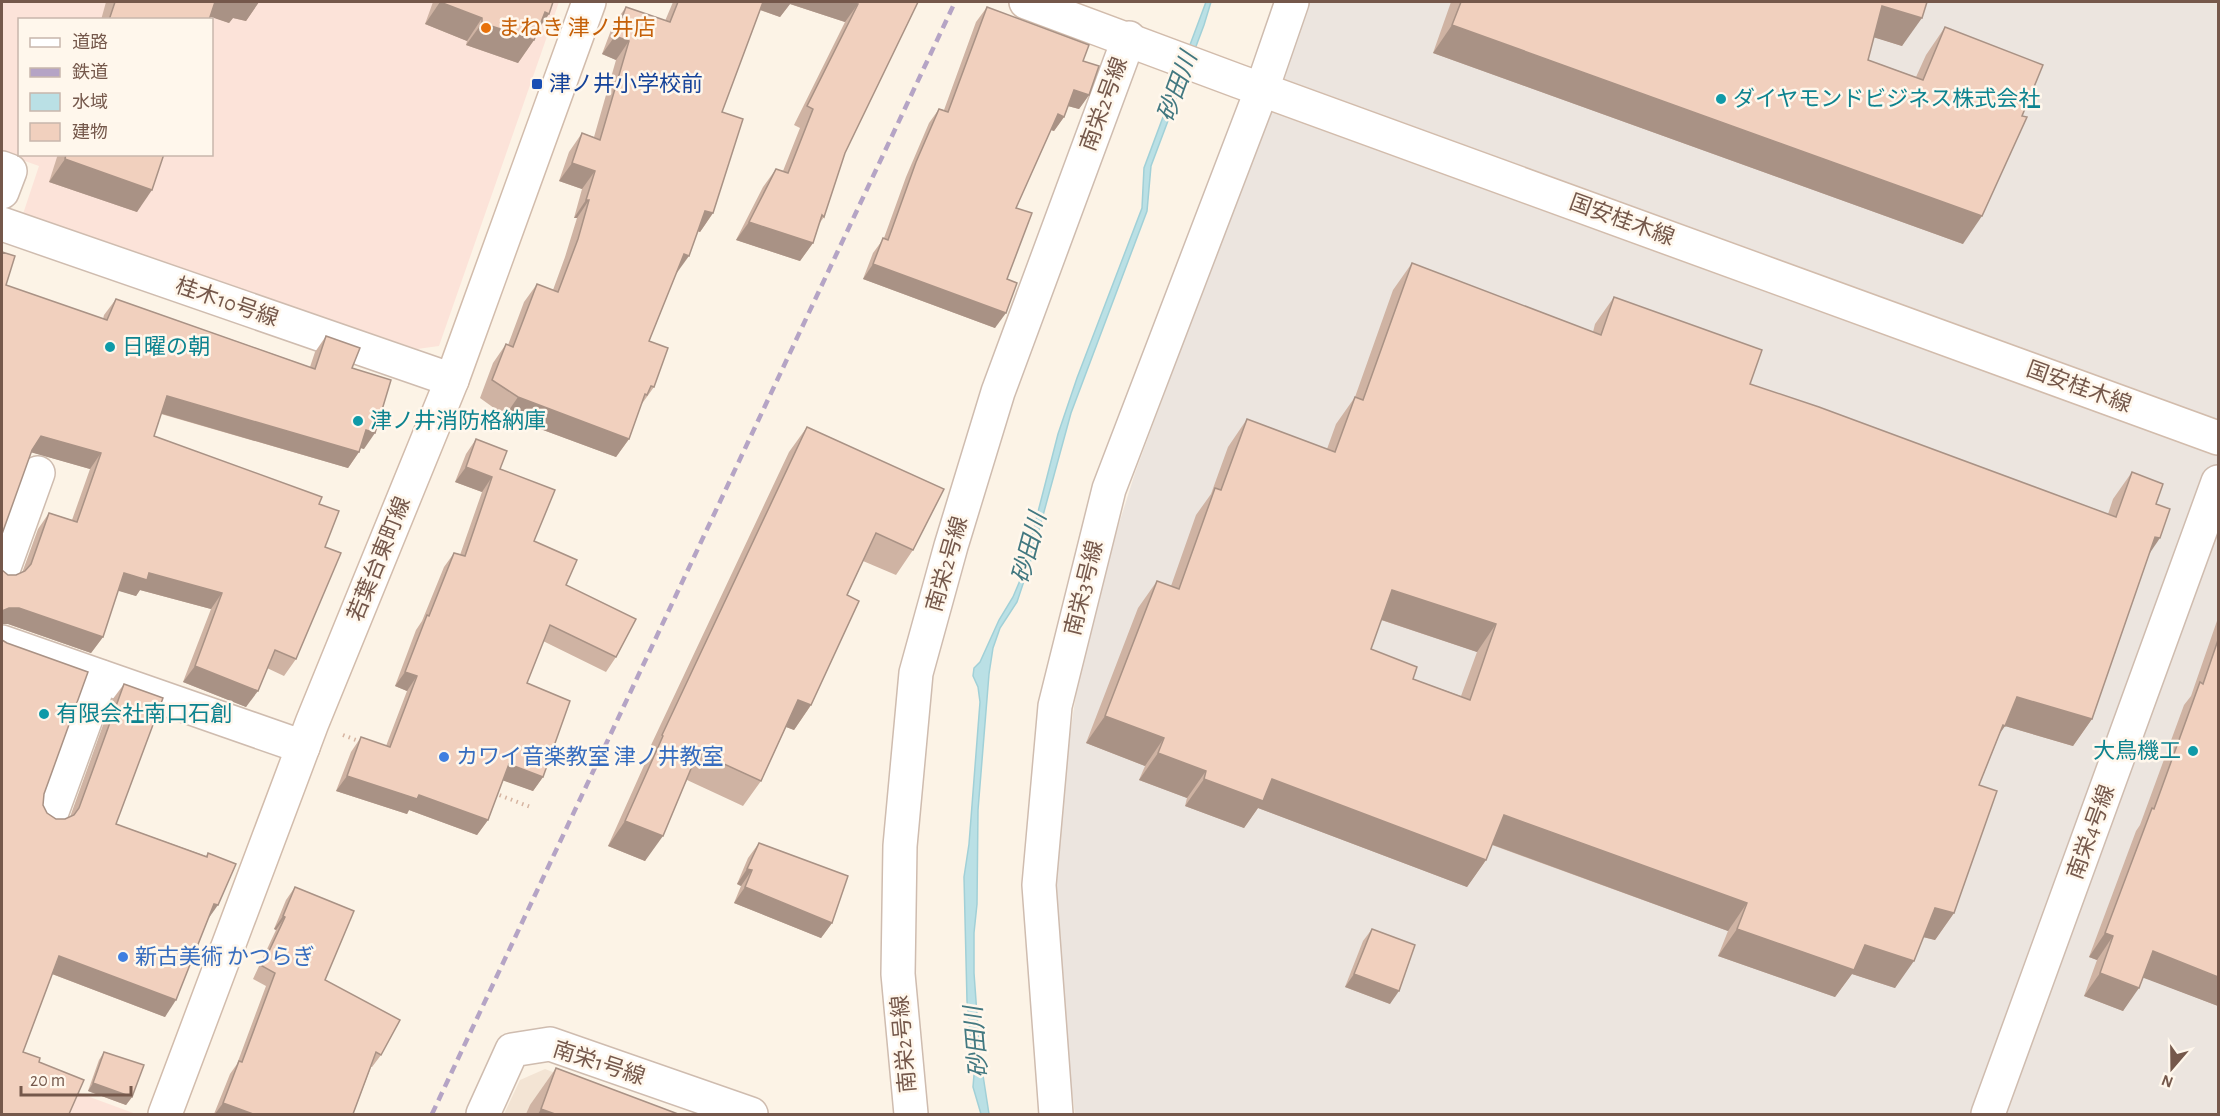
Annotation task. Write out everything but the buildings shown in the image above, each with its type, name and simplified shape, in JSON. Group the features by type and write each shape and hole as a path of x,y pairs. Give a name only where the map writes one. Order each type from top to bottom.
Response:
{"street":[{"name":"若葉台東町線","path":"165,1114 308,735 452,380 589,2"},
{"name":"国安桂木線","path":"1026,2 2218,438"},
{"name":"南栄3号線","path":"1056,1114 1039,885 1055,706 1109,489 1250,85 1292,2"},
{"name":"南栄2号線","path":"911,1114 898,974 900,846 916,673 951,546 998,392 1140,43"},
{"path":"2,168 10,171 2,192"},
{"name":"桂木10号線","path":"2,224 452,380"},
{"path":"2,573 38,473"},
{"name":"南栄4号線","path":"1988,1114 2218,483"},
{"path":"2,642 101,677 308,735"},
{"path":"50,817 101,677"},
{"name":"南栄1号線","path":"483,1114 512,1050 550,1044 751,1114"}],"path":[{"path":"308,735 368,745"},
{"path":"489,791 533,808"}],"shaded area":[{"path":"2,2 559,2 439,346 417,349 23,214 39,166 2,153"},
{"path":"1308,2 2218,2 2218,1114 1075,1114 1057,982 1054,912 1064,774 1086,628 1135,473"},
{"path":"545,1069 661,1114 504,1114 520,1080"},
{"path":"30,1075 136,1114 17,1114"}],"water":[{"name":"砂田川","path":"1206,2 1211,2 1204,25 1151,166 1147,211 1071,413 1017,602 1000,628 993,648 978,810 977,904 974,933 974,973 980,1056 989,1114 981,1114 973,1087 974,1075 967,1001 964,877 969,844 980,702 978,687 973,676 974,668 980,662 1021,578 1058,434 1142,208 1144,168"}],"railway":[{"path":"432,1114 955,2"}],"place":[{"name":"まねき 津ノ井店","path":"486,28"},
{"name":"津ノ井小学校前","path":"537,84"},
{"name":"ダイヤモンドビジネス株式会社","path":"1721,99"},
{"name":"日曜の朝","path":"110,347"},
{"name":"津ノ井消防格納庫","path":"358,421"},
{"name":"有限会社南口石創","path":"44,714"},
{"name":"大鳥機工","path":"2193,751"},
{"name":"カワイ音楽教室 津ノ井教室","path":"444,757"},
{"name":"新古美術 かつらぎ","path":"123,957"}]}
